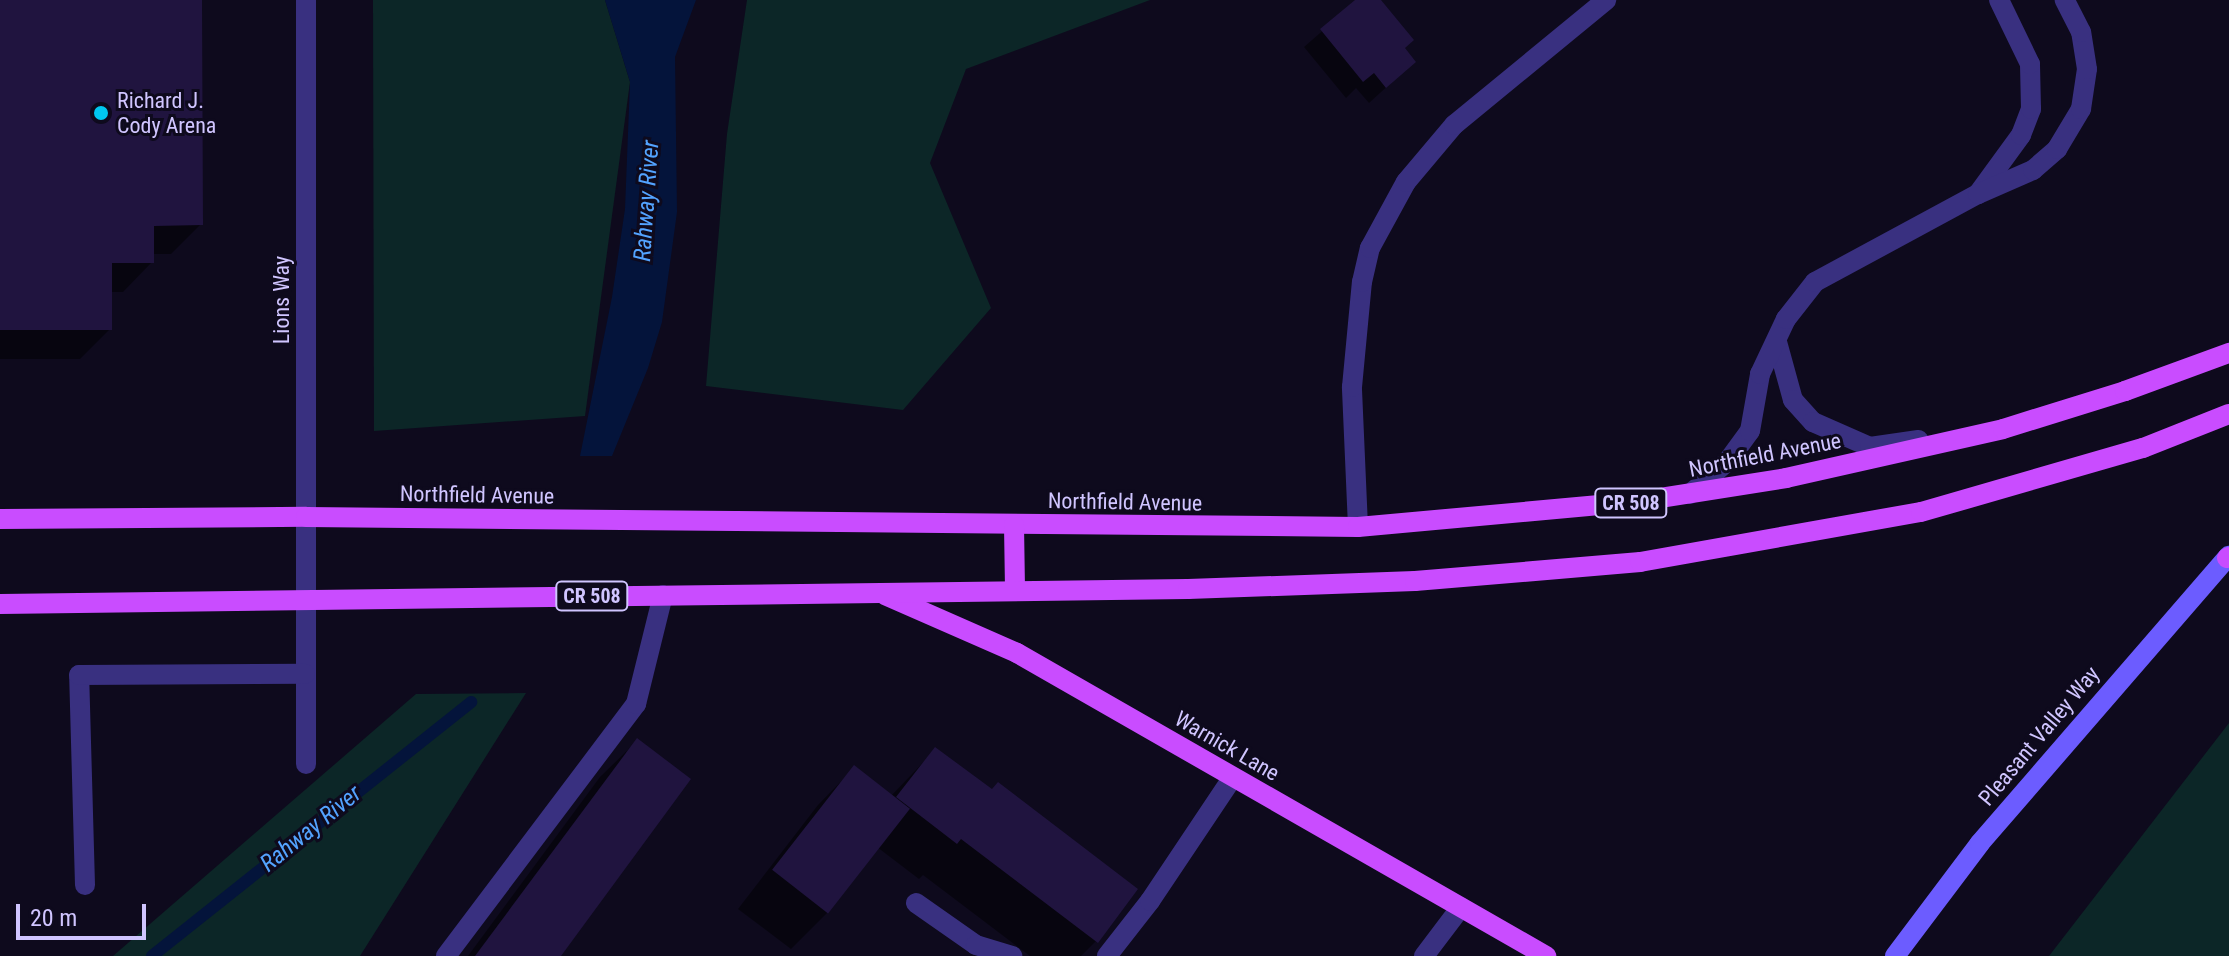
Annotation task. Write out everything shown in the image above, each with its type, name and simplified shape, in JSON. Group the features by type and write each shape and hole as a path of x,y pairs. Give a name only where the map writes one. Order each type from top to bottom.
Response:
{"main road":[{"name":"Northfield Avenue","path":"0,519 306,517 1358,527 1503,516 1690,494 1786,478 2003,429 2125,391 2229,353"},
{"name":"CR 508","path":"0,604 1015,588 1188,589 1415,581 1640,562 1921,512 2143,448 2229,414"},
{"path":"1014,525 1015,588"},
{"name":"Pleasant Valley Way","path":"1895,956 1980,843 2228,557"},
{"name":"Warnick Lane","path":"878,592 1017,653 1546,956"}],"street":[{"name":"Lions Way","path":"306,0 306,764"},
{"path":"1358,527 1352,387 1362,282 1370,248 1406,182 1454,125 1606,0"},
{"path":"1978,194 2021,135 2031,109 2030,64 1999,0"},
{"path":"1690,494 1728,461 1750,431 1760,374 1793,308 1815,282 1978,194 2033,170 2057,149 2081,109 2087,86 2086,52 2065,0"},
{"path":"1777,342 1793,400 1813,422 1870,447 2003,429"},
{"path":"446,956 636,704 663,595"},
{"path":"85,885 79,675 305,674"},
{"path":"1107,956 1150,901 1233,777"},
{"path":"916,903 976,945 1012,956"},
{"path":"1424,956 1461,907"}],"green space":[{"path":"373,0 605,0 630,82 585,416 374,431"},
{"path":"747,0 1150,0 966,69 930,163 991,308 903,410 706,386 727,134"},
{"path":"526,693 360,956 113,956 416,694"},
{"path":"2229,723 2229,956 2049,956"}],"water":[{"path":"605,0 696,0 675,57 677,212 662,322 648,368 612,456 580,456 612,297 625,209 630,82"}],"building":[{"name":"Richard J. Cody Arena","path":"0,0 202,0 203,225 154,226 154,263 112,263 112,330 0,330"},
{"path":"1355,0 1381,0 1414,40 1405,48 1416,62 1386,88 1374,73 1363,82 1320,29"},
{"path":"637,738 691,779 561,956 475,956"},
{"path":"935,747 992,789 998,782 1138,889 1098,943 961,839 957,844 896,797"},
{"path":"854,765 910,809 828,914 772,870"}],"waterway":[{"name":"Rahway River","path":"152,956 471,702"}],"place":[{"name":"Richard J. Cody Arena","path":"101,113"}]}
